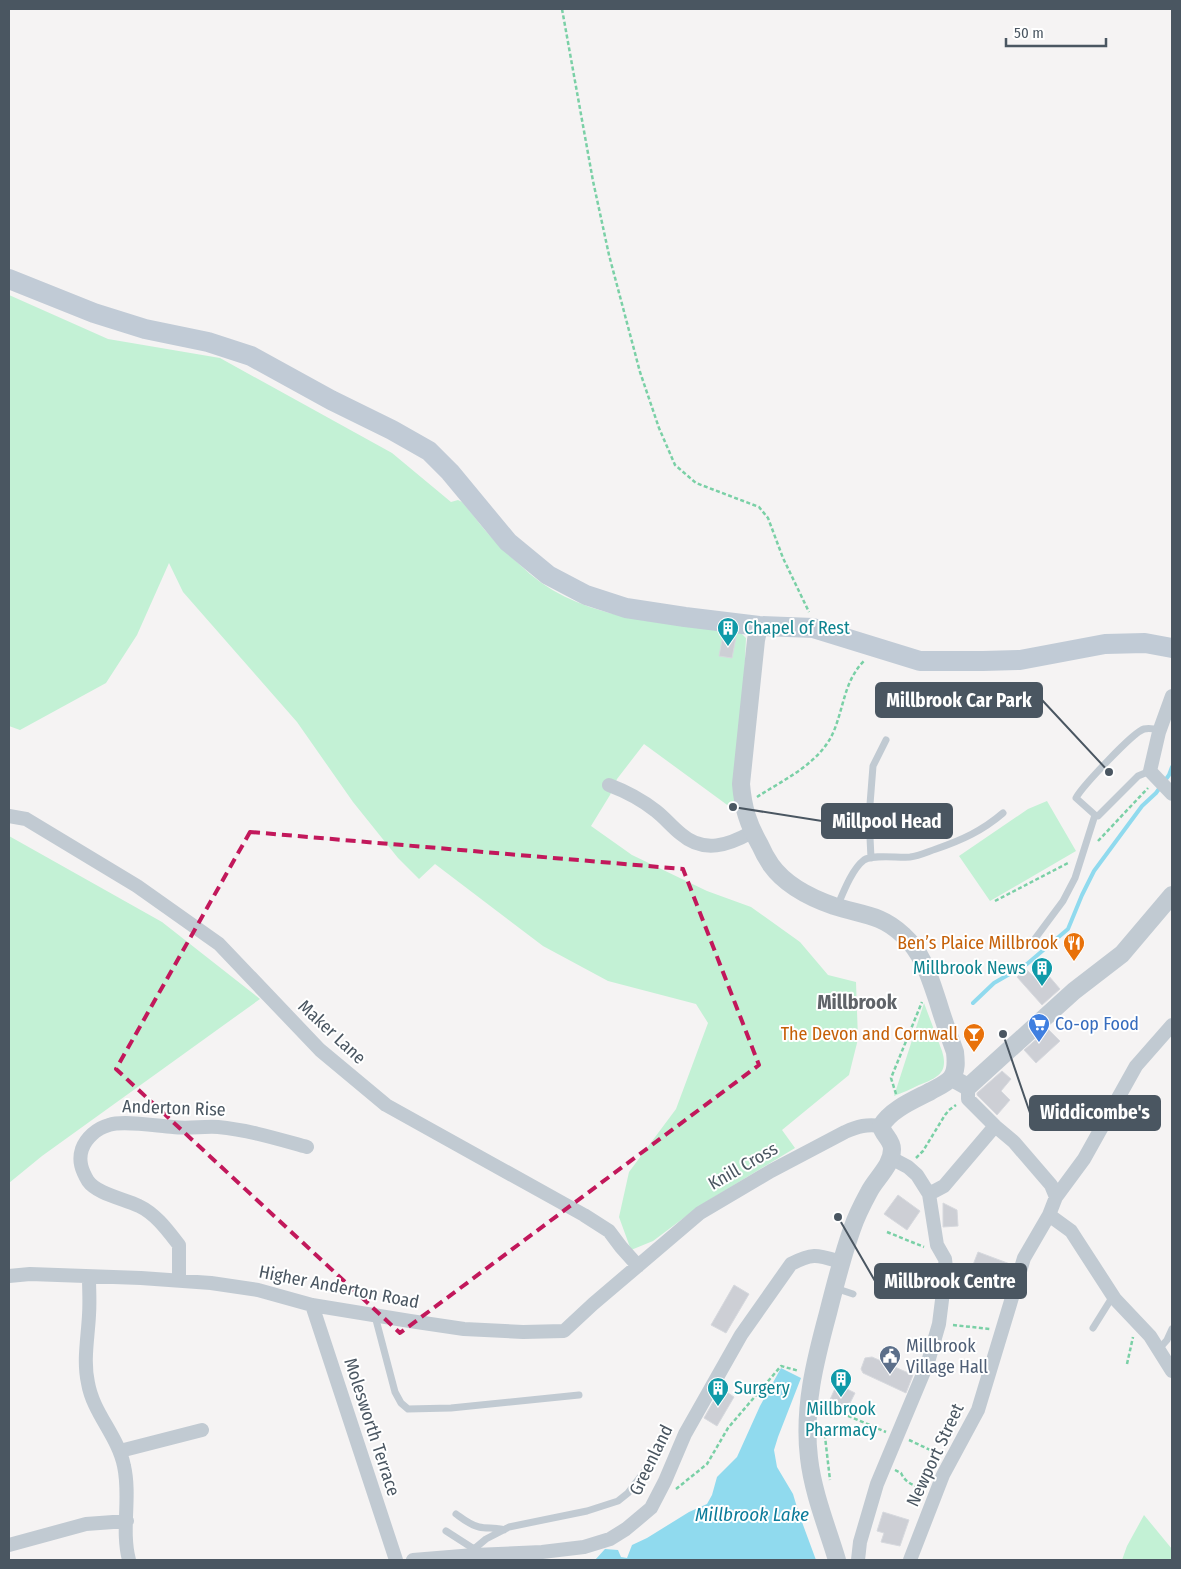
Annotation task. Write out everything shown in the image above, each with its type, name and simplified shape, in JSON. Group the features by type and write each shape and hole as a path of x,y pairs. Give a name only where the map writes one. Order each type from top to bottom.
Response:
{"main road":[{"path":"9,279 94,313 145,329 208,342 251,356 331,400 392,430 430,451 450,472 508,542 548,575 586,595 626,608 759,626 813,628 920,660 1020,660 1105,644 1145,643 1172,648"}],"street":[{"path":"759,626 741,784 743,806 752,832 771,865 784,879 801,892 837,907 872,915 891,924 905,936 918,952 928,973 955,1052 957,1066 952,1078 886,1118 881,1126 882,1132 893,1148 891,1158 870,1190 852,1227 817,1354 809,1389 806,1431 815,1491 837,1560"},
{"path":"1169,791 1153,774 1160,730 1172,696"},
{"path":"609,784 654,809 683,836 696,844 723,845 752,832"},
{"name":"Maker Lane","path":"9,816 26,819 137,886 219,944 320,1050 386,1105 593,1220 609,1231 638,1266"},
{"path":"968,1093 1074,991 1122,954 1172,895"},
{"name":"Newport Street","path":"910,1560 943,1475 978,1410 1024,1258 1049,1215 1056,1197 1084,1159 1136,1066 1172,1025"},
{"path":"952,1078 1042,1173 1051,1185 1056,1197"},
{"name":"Anderton Rise","path":"179,1280 180,1245 162,1223 140,1206 103,1192 90,1184 83,1171 80,1157 84,1144 95,1131 110,1124 178,1128 217,1127 250,1132 307,1148"},
{"name":"Knill Cross","path":"638,1266 700,1213 771,1171 856,1127 868,1125 881,1126"},
{"path":"929,1194 944,1186 996,1126"},
{"path":"858,1560 857,1529 928,1362 939,1324 946,1268 945,1258 937,1245 929,1194 917,1175 908,1167 891,1158"},
{"path":"1049,1215 1071,1231 1114,1296 1150,1336 1172,1371"},
{"name":"Greenland","path":"413,1560 474,1552 542,1552 584,1547 610,1539 626,1529 650,1508 665,1481 685,1434 727,1359 741,1335 791,1264 803,1257 818,1255 841,1262"},
{"name":"Higher Anderton Road","path":"9,1276 30,1274 179,1280 258,1290 312,1305 375,1316 464,1329 523,1332 564,1331 638,1266"},
{"path":"89,1277 90,1312 86,1353 87,1382 92,1399 113,1435 124,1465 127,1489 126,1549 130,1560"},
{"name":"Molesworth Terrace","path":"312,1305 396,1560"},
{"path":"120,1451 202,1430"},
{"path":"9,1545 86,1524 127,1521"}],"lane":[{"path":"1095,816 1078,801 1077,796 1135,734 1144,729 1160,730"},
{"path":"871,858 868,817 873,766 886,740"},
{"path":"1095,816 1101,814 1138,776 1153,774"},
{"path":"837,907 848,882 859,865 866,859 906,857 925,853 979,831 1003,812"},
{"path":"1034,940 1063,901 1075,878 1095,816"},
{"path":"834,1288 853,1294"},
{"path":"1093,1328 1114,1296"},
{"path":"375,1316 395,1392 408,1409 451,1408 579,1395"},
{"path":"1159,1349 1167,1340 1172,1329"},
{"path":"446,1531 474,1552 486,1539 504,1530 519,1525 587,1511 618,1501 628,1493 651,1463"},
{"path":"456,1514 478,1527 504,1530"}],"path":[{"path":"562,9 593,182 609,256 640,372 659,428 676,465 696,484 759,507 768,518 783,558 813,621 813,628"},
{"path":"743,806 796,771 816,756 825,746 833,734 849,685 857,668 881,649"},
{"path":"903,1107 893,1088 891,1078 922,1001"},
{"path":"908,1167 923,1151 949,1110 968,1093"},
{"path":"887,1232 927,1249 937,1245"},
{"path":"939,1324 1003,1331"},
{"path":"1127,1364 1133,1338 1140,1325"},
{"path":"823,1417 822,1409 839,1412 897,1435 951,1460"},
{"path":"824,1425 830,1484"},
{"path":"885,1465 901,1473 907,1482 936,1492"}],"highlighted area":[{"path":"250,832 683,869 759,1065 400,1333 116,1069"}],"green space":[{"path":"9,295 108,339 220,358 392,453 451,502 458,500 462,502 507,553 530,574 552,590 577,602 630,618 740,632 746,638 742,727 734,804 730,807 644,744 617,779 610,795 591,826 632,855 707,891 751,907 800,942 828,975 856,982 858,1039 849,1075 782,1130 795,1148 701,1205 653,1241 631,1250 619,1217 629,1172 676,1109 708,1023 696,1004 608,981 543,946 435,864 419,879 398,858 353,802 297,722 183,592 169,563 137,635 106,683 20,730 9,726"},
{"path":"1047,801 1076,851 990,901 959,856 1028,809"},
{"path":"9,836 162,922 260,999 42,1156 9,1183"},
{"path":"924,1003 944,1058 943,1070 931,1080 894,1096"},
{"path":"1144,1515 1172,1549 1172,1560 1122,1560 1127,1546"}],"water":[{"name":"Millbrook Lake","path":"781,1368 801,1378 774,1450 777,1467 793,1494 816,1560 595,1560 605,1549 618,1550 621,1557 627,1558 632,1545 689,1512 707,1504 712,1495 717,1477 737,1457 760,1406"}],"building":[{"name":"Chapel of Rest","path":"723,635 736,637 732,658 719,656"},
{"name":"Millbrook News","path":"1026,969 1040,983 1048,975 1060,989 1042,1005 1017,977"},
{"name":"Co-op Food","path":"1048,1029 1060,1041 1036,1063 1024,1050"},
{"path":"1002,1071 1011,1079 1001,1091 1010,1100 997,1115 977,1093"},
{"path":"898,1195 920,1211 907,1230 884,1214"},
{"path":"943,1203 957,1210 958,1226 943,1227"},
{"path":"978,1252 1010,1264 1001,1287 969,1275"},
{"path":"734,1285 749,1294 726,1333 711,1325"},
{"name":"Millbrook Village Hall","path":"872,1357 913,1375 906,1393 863,1373 861,1369 865,1358"},
{"name":"Millbrook Pharmacy","path":"837,1384 855,1393 846,1411 828,1404"},
{"name":"Surgery","path":"721,1388 734,1397 717,1426 704,1418"},
{"path":"883,1512 909,1520 900,1546 881,1542 884,1533 877,1531"}],"waterway":[{"path":"973,1003 994,983 1027,964 1068,929 1094,871 1142,806 1156,793 1169,775 1172,767"}],"place":[{"name":"Chapel of Rest","path":"728,647"},
{"name":"Millbrook Car Park","path":"1109,772"},
{"name":"Millpool Head","path":"733,807"},
{"name":"Ben’s Plaice Millbrook","path":"1074,962"},
{"name":"Millbrook News","path":"1042,987"},
{"name":"Widdicombe's","path":"1003,1034"},
{"name":"Co-op Food","path":"1039,1043"},
{"name":"The Devon and Cornwall","path":"974,1053"},
{"name":"Millbrook Centre","path":"838,1217"},
{"name":"Millbrook Village Hall","path":"890,1375"},
{"name":"Millbrook Pharmacy","path":"841,1398"},
{"name":"Surgery","path":"718,1407"}],"district":[{"name":"Millbrook","path":"857,1002"}]}
